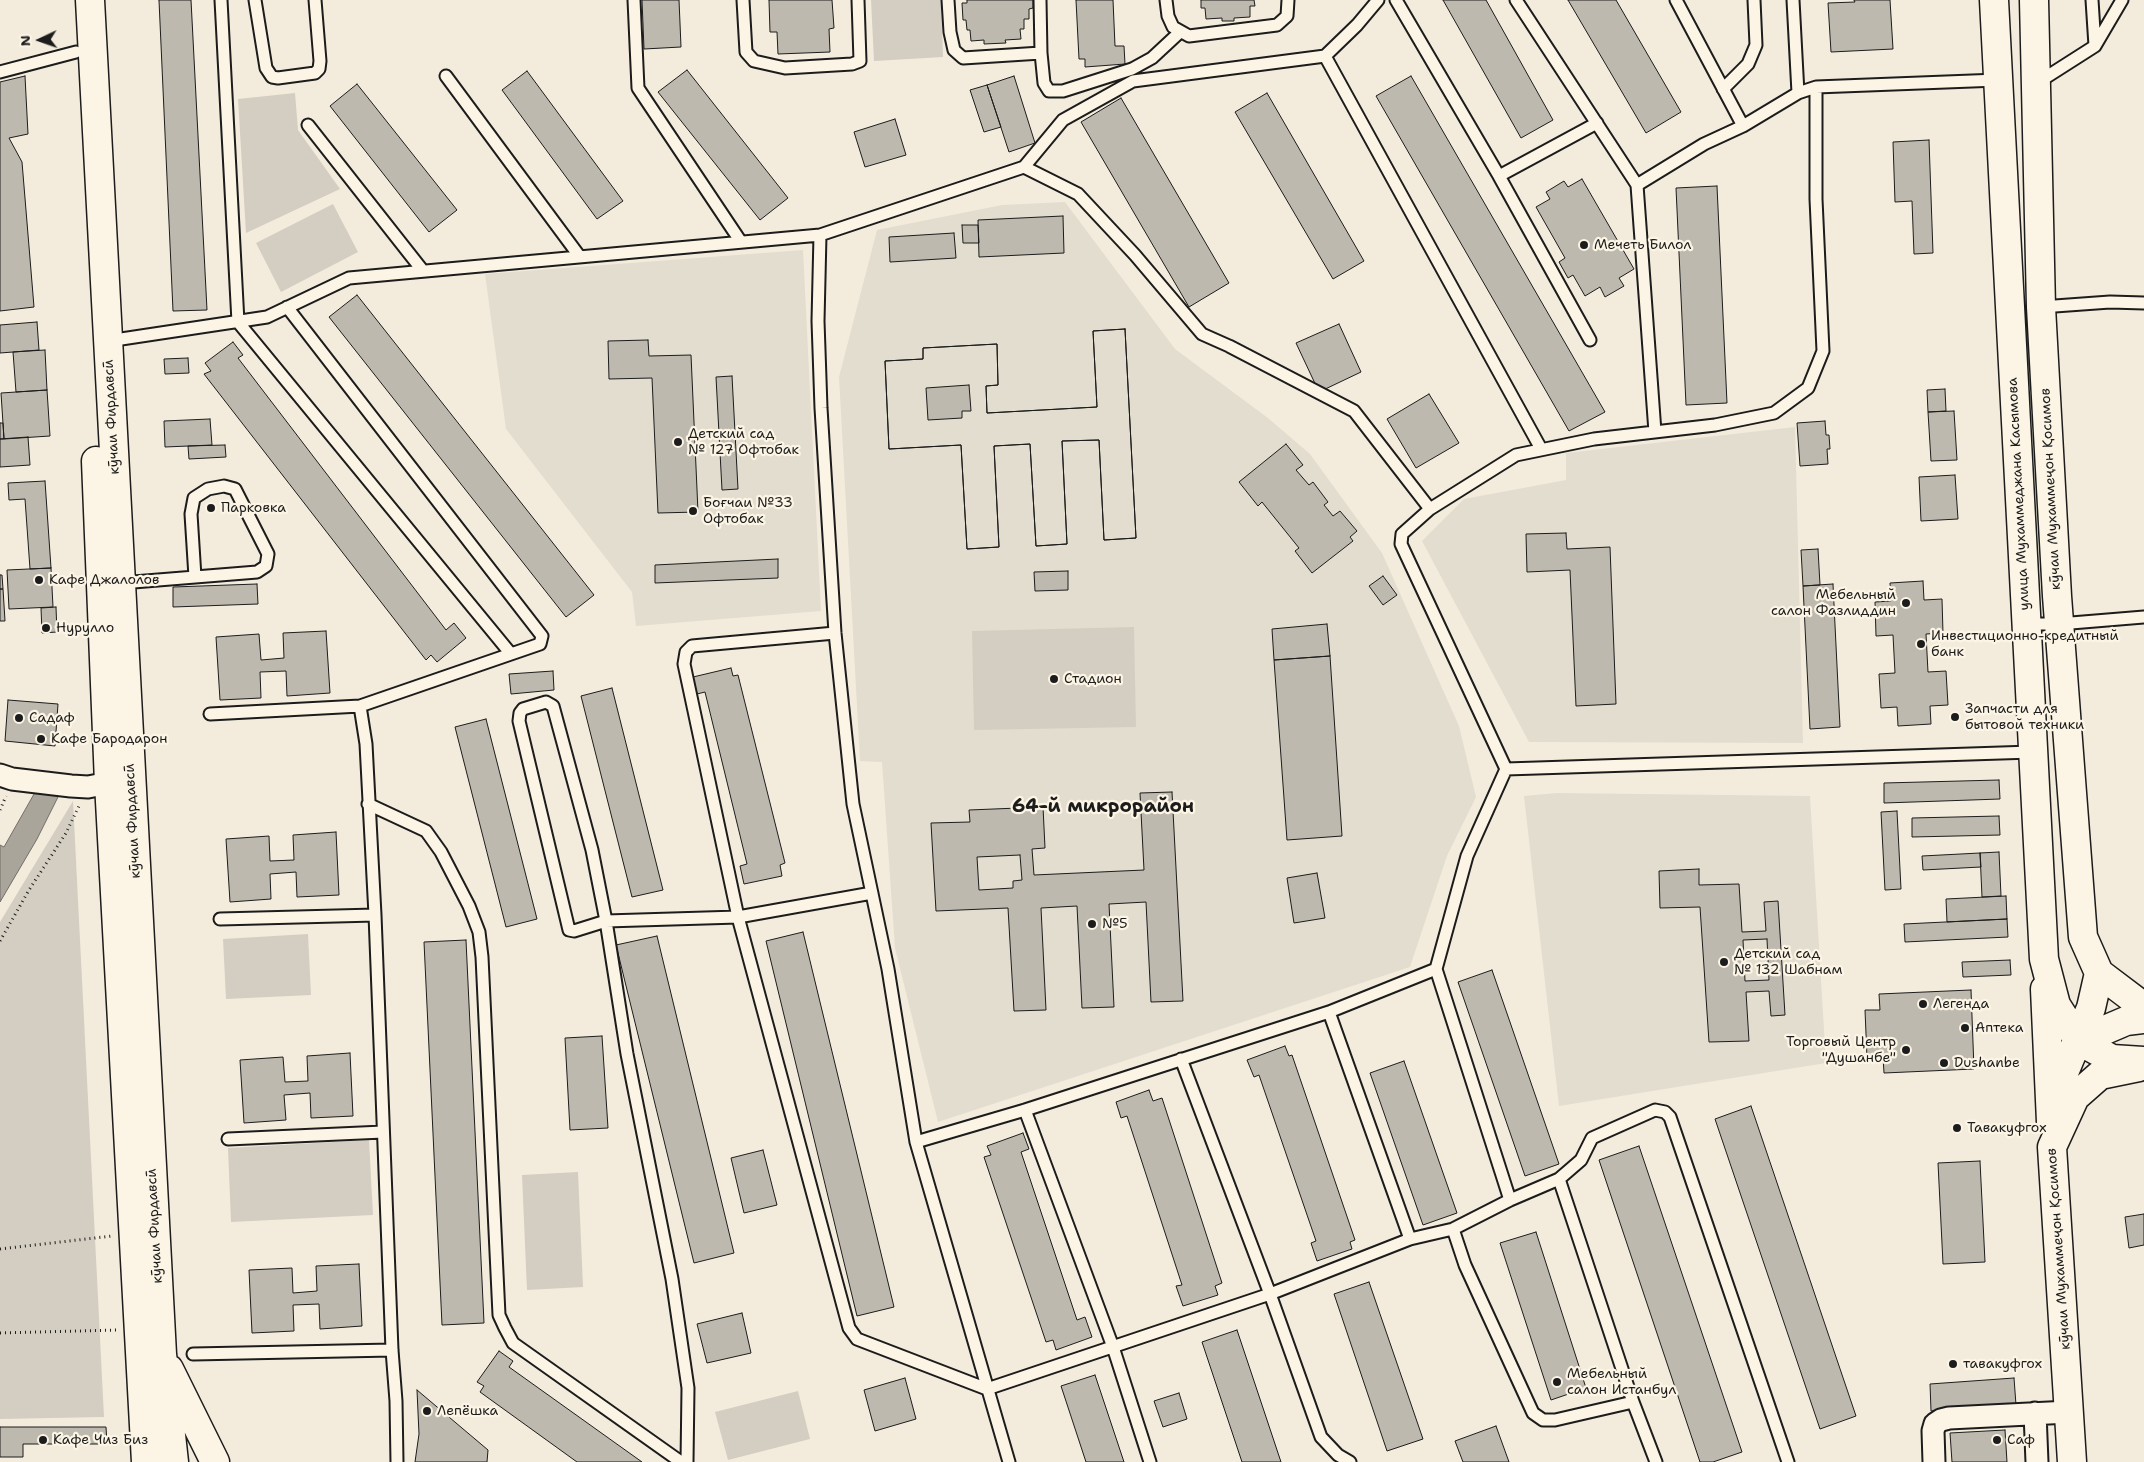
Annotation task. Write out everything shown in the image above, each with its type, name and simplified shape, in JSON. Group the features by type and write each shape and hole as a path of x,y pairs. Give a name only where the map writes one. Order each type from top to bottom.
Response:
{"street":[{"name":"кӯчаи Фирдавсӣ","path":"74,0 76,52 99,342 121,583 162,1354 174,1462"},
{"name":"кӯчаи Фирдавсӣ","path":"90,0 99,342 99,785 133,1234 146,1462"},
{"name":"улица Мухаммеджана Касымова","path":"1994,0 2044,959 2056,1005 2078,1041"},
{"name":"кӯчаи Мухаммеҷон Қосимов","path":"2034,0 2041,307 2060,624 2084,937 2099,973 2091,1008 2063,1075 2052,1135 2072,1462"},
{"path":"0,775 12,779 99,785"},
{"path":"2044,959 2052,1135"},
{"path":"2099,973 2140,1004 2144,1005"},
{"path":"2078,1041 2126,1022 2144,1019"},
{"path":"2078,1041 2112,1059 2144,1061"},
{"path":"2052,1135 2075,1097 2100,1076 2144,1065"},
{"path":"162,1354 215,1462"},
{"path":"1934,1462 1933,1431 1935,1424 1940,1420 2069,1412"},
{"path":"2035,1414 2037,1462"}],"lane":[{"path":"221,0 238,322 511,654"},
{"path":"255,0 266,68 272,77 278,78 315,73 318,69 320,61 315,0"},
{"path":"634,0 638,88 741,242"},
{"path":"743,0 746,52 754,61 785,68 852,64 860,61 858,0"},
{"path":"948,0 954,50 963,58 1041,53"},
{"path":"1040,0 1041,53 1044,83 1049,91 1062,91 1132,69 1152,58 1180,32"},
{"path":"1166,0 1168,16 1173,27 1189,36 1277,25 1287,16 1288,0"},
{"path":"99,342 267,316 349,278 820,235 1024,167 1063,120 1133,81 1325,56 1357,25 1378,0"},
{"path":"1396,0 1590,340"},
{"path":"1516,0 1637,185 1655,432"},
{"path":"1676,0 1742,126"},
{"path":"1723,89 1748,64 1756,45 1754,0"},
{"path":"1792,0 1798,93"},
{"path":"2092,0 2095,46"},
{"path":"2036,84 2095,46 2122,0"},
{"path":"0,72 76,52"},
{"path":"1325,56 1540,447"},
{"path":"1132,69 1133,81"},
{"path":"446,76 580,257"},
{"path":"1637,185 1704,144 1742,126 1798,93 1816,87 1998,80"},
{"path":"1510,1200 1436,969 1467,856 1506,768 1401,544 1402,534 1430,509 1516,455 1594,439 1715,425 1774,414 1808,388 1822,351 1816,199 1816,87"},
{"path":"1498,176 1597,123"},
{"path":"308,125 423,270"},
{"path":"1024,167 1078,194 1135,255 1202,334 1354,411 1430,509"},
{"path":"820,235 818,322 821,408 835,634 853,804 888,969 916,1142 1009,1462"},
{"path":"2041,307 2110,302 2144,303"},
{"path":"210,714 360,706 540,644 542,636 287,307"},
{"path":"121,583 257,572 266,566 268,554 235,490 224,486 208,489 194,498 190,514 195,577"},
{"path":"2026,624 2060,624 2144,617"},
{"path":"835,634 692,646 686,652 684,664 738,917 849,1328 858,1338 910,1360 988,1388 1270,1294 1410,1239 1453,1229 1510,1200 1559,1179 1581,1160 1592,1138 1655,1110 1665,1112 1670,1116 1788,1462"},
{"path":"687,1462 688,1388 672,1279 627,1054 606,921 592,850 554,706 546,702 523,709 520,714 519,721 566,926 569,930 574,931 606,921 738,917 872,893"},
{"path":"360,706 366,744 375,914 397,1462"},
{"path":"1506,768 2032,752"},
{"path":"368,804 426,831 441,852 469,906 478,932 482,957 499,1315 505,1328 513,1343 681,1462"},
{"path":"220,919 375,914"},
{"path":"916,1142 1025,1110 1329,1012 1436,969"},
{"path":"1329,1012 1410,1239"},
{"path":"1181,1059 1270,1294 1321,1437 1338,1455 1350,1462"},
{"path":"1025,1110 1113,1347 1150,1462"},
{"path":"228,1139 383,1132"},
{"path":"1559,1179 1633,1402 1656,1462"},
{"path":"1453,1229 1465,1265 1533,1413 1543,1420 1555,1420 1633,1402"},
{"path":"193,1354 392,1350"}],"path":[{"path":"0,941 29,890 99,785"},
{"path":"0,1249 133,1234"},
{"path":"0,1332 139,1330"}],"shaded area":[{"path":"871,0 941,0 943,57 874,61"},
{"path":"295,93 298,130 340,189 246,233 238,99"},
{"path":"1065,202 1175,349 1268,418 1310,454 1382,553 1459,726 1476,797 1447,856 1410,967 938,1122 895,948 882,762 860,761 839,377 877,230 1002,205"},
{"path":"333,204 358,252 281,292 256,243"},
{"name":"Боғчаи №33 Офтобак","path":"803,250 821,611 636,626 632,592 506,429 485,274"},
{"path":"1795,427 1803,743 1529,742 1422,541 1464,499 1566,480 1566,453"},
{"name":"Стадион","path":"1134,627 1136,727 974,730 972,631"},
{"path":"38,787 52,790 58,797 37,839 0,902 0,845 4,847"},
{"path":"1557,793 1810,796 1826,1063 1559,1106 1524,796"},
{"path":"73,801 104,1417 0,1419 0,922"},
{"path":"308,934 311,995 226,999 223,939"},
{"path":"369,1140 373,1215 231,1222 228,1148"},
{"path":"578,1172 583,1287 527,1290 522,1175"},
{"path":"798,1391 810,1439 728,1460 715,1412"}],"building":[{"path":"159,0 191,0 207,310 173,311"},
{"path":"642,0 679,0 681,47 644,49"},
{"path":"769,0 832,0 834,28 829,29 830,52 778,54 777,32 770,32"},
{"path":"967,0 1033,0 1033,8 1029,9 1029,19 1024,19 1024,29 1020,29 1021,39 1005,40 1006,43 984,44 984,40 971,41 970,30 967,30 966,20 963,20 962,3 967,3"},
{"path":"1076,0 1113,0 1115,46 1124,46 1125,64 1085,67 1085,59 1079,59"},
{"path":"1201,0 1254,0 1255,6 1250,6 1250,17 1234,18 1234,21 1222,21 1222,18 1206,19 1205,8 1201,8"},
{"path":"1443,0 1486,0 1553,120 1521,138"},
{"path":"1568,0 1616,0 1681,112 1646,133"},
{"path":"1854,0 1890,0 1893,49 1831,52 1828,3 1855,2"},
{"path":"687,70 788,198 760,220 658,92"},
{"path":"527,71 623,201 597,219 502,90"},
{"path":"25,76 28,134 9,138 22,162 34,307 0,311 0,82"},
{"path":"1014,76 1035,143 1009,152 987,85"},
{"path":"1411,76 1605,412 1569,431 1376,96"},
{"path":"357,84 457,210 429,232 330,106"},
{"path":"987,85 1001,127 984,132 970,90"},
{"path":"1267,93 1364,261 1333,279 1235,112"},
{"path":"1121,98 1229,283 1189,307 1081,122"},
{"path":"895,119 906,155 865,167 854,132"},
{"path":"1929,140 1933,253 1914,254 1912,201 1895,202 1893,142"},
{"path":"1582,179 1634,269 1619,278 1624,286 1605,297 1600,287 1585,296 1573,275 1568,278 1559,262 1565,258 1536,207 1550,199 1546,192 1564,181 1568,187"},
{"path":"1717,186 1727,403 1686,405 1676,188"},
{"path":"1063,216 1064,253 979,257 978,220"},
{"path":"962,225 978,225 979,243 963,243"},
{"path":"954,233 956,258 890,262 889,237"},
{"path":"357,295 594,595 566,617 329,317"},
{"path":"37,322 39,350 0,353 0,325"},
{"path":"1339,324 1361,372 1319,392 1296,343"},
{"path":"1125,329 1136,538 1104,540 1099,440 1062,441 1067,544 1036,546 1030,444 994,446 999,547 967,549 961,445 889,449 885,361 923,359 923,348 997,344 998,385 986,386 987,413 1097,407 1093,331","holes":["969,385 971,411 962,411 962,418 928,420 926,388"]},
{"path":"1125,329 1136,538 1104,540 1099,440 1062,441 1067,544 1036,546 1030,444 994,446 999,547 967,549 961,445 889,449 885,361 923,359 923,348 997,344 998,385 986,386 987,413 1097,407 1093,331"},
{"path":"648,340 649,356 691,355 698,512 658,513 652,378 609,379 608,341"},
{"path":"233,342 243,355 238,358 446,630 454,623 466,638 437,662 431,655 426,660 204,374 211,371 205,363"},
{"path":"45,350 47,390 16,392 13,352"},
{"path":"188,358 189,373 165,374 164,359"},
{"path":"732,376 738,489 722,490 716,377"},
{"path":"1945,389 1946,411 1928,412 1927,390"},
{"path":"47,390 50,436 4,439 1,393"},
{"path":"1429,394 1459,443 1416,468 1387,419"},
{"path":"1954,411 1957,460 1931,461 1928,412"},
{"path":"210,419 212,445 165,447 164,421"},
{"path":"1825,421 1830,449 1827,449 1828,464 1800,466 1797,423"},
{"path":"0,423 3,423 4,439 0,439"},
{"path":"28,437 30,465 0,467 0,439"},
{"path":"1286,444 1303,465 1296,470 1309,485 1313,482 1328,502 1324,505 1333,516 1340,511 1357,531 1350,537 1353,541 1312,573 1295,551 1299,548 1262,502 1258,506 1239,482"},
{"path":"225,445 226,457 189,459 188,446"},
{"path":"1955,475 1958,519 1921,521 1919,477"},
{"path":"45,481 51,568 30,569 25,499 9,500 8,483"},
{"path":"1566,533 1567,549 1610,547 1616,704 1576,706 1570,570 1527,572 1526,534"},
{"path":"1818,549 1820,585 1803,586 1801,550"},
{"path":"778,559 778,578 655,583 655,565"},
{"path":"51,568 53,607 9,609 7,570"},
{"path":"1068,571 1068,590 1035,591 1034,572"},
{"path":"0,575 2,575 3,589 0,589"},
{"path":"1383,576 1397,595 1383,605 1369,586"},
{"path":"1923,581 1924,600 1942,599 1943,633 1926,634 1928,672 1946,671 1948,705 1930,706 1931,724 1898,726 1897,707 1881,708 1879,674 1895,673 1893,635 1876,636 1875,602 1891,601 1890,583"},
{"path":"257,584 258,604 173,607 173,587"},
{"path":"1833,584 1840,727 1810,729 1803,586"},
{"path":"0,589 3,589 5,621 0,621"},
{"path":"56,607 57,632 42,633 41,608"},
{"path":"1327,624 1330,656 1274,660 1272,629"},
{"path":"326,631 330,693 287,696 286,671 260,672 261,698 220,700 216,637 259,634 261,660 284,658 283,633"},
{"path":"1330,656 1342,836 1287,840 1274,660"},
{"path":"731,668 733,676 738,675 785,863 780,865 782,876 744,884 740,866 747,864 705,692 697,694 693,677"},
{"path":"553,671 554,690 511,694 509,674"},
{"path":"612,688 663,890 632,897 581,696"},
{"path":"8,700 58,704 55,746 5,741"},
{"path":"486,719 537,919 506,927 455,727"},
{"path":"1999,780 2000,799 1884,803 1884,783"},
{"path":"1172,792 1183,1001 1151,1002 1146,902 1109,904 1114,1007 1082,1008 1077,906 1041,908 1046,1010 1014,1011 1008,908 936,911 931,823 970,822 969,810 1043,807 1045,848 1032,849 1034,875 1144,870 1140,793","holes":["1020,855 1022,880 1013,881 1013,888 979,890 977,857"]},
{"path":"1897,811 1901,889 1885,890 1881,812"},
{"path":"1999,816 2000,835 1912,837 1912,818"},
{"path":"336,832 339,895 297,897 296,872 270,874 271,899 230,902 226,839 269,836 270,861 294,860 293,835"},
{"path":"1999,852 2001,896 1982,897 1980,853"},
{"path":"1980,853 1981,867 1923,870 1922,856"},
{"path":"1699,869 1699,885 1739,884 1742,932 1766,931 1764,902 1778,901 1785,1015 1771,1016 1769,991 1746,992 1749,1041 1709,1042 1700,907 1660,908 1659,871","holes":["1767,939 1769,980 1745,981 1743,940"]},
{"path":"1317,873 1325,918 1294,923 1287,878"},
{"path":"2006,896 2007,919 1947,922 1946,899"},
{"path":"2007,919 2008,937 1905,942 1904,924"},
{"path":"803,932 894,1307 857,1316 766,941"},
{"path":"657,936 734,1253 694,1263 616,945"},
{"path":"466,940 484,1323 442,1325 424,942"},
{"path":"2010,960 2011,975 1963,977 1962,962"},
{"path":"1492,970 1559,1164 1525,1176 1458,982"},
{"path":"1971,990 1974,1069 1884,1073 1883,1057 1867,1058 1865,1010 1880,1010 1879,994"},
{"path":"602,1036 608,1128 570,1130 565,1038"},
{"path":"1285,1046 1289,1056 1292,1055 1355,1240 1350,1242 1352,1249 1317,1261 1311,1243 1316,1241 1259,1075 1254,1077 1247,1060"},
{"path":"350,1053 353,1116 311,1118 310,1093 284,1095 286,1120 244,1123 240,1060 283,1057 285,1082 308,1081 307,1056"},
{"path":"1404,1061 1457,1213 1423,1225 1370,1073"},
{"path":"1149,1090 1153,1101 1162,1098 1222,1283 1215,1286 1218,1295 1183,1306 1176,1286 1182,1285 1127,1116 1121,1118 1116,1102"},
{"path":"1751,1106 1856,1416 1820,1429 1715,1119"},
{"path":"1023,1133 1029,1149 1021,1152 1077,1320 1085,1317 1092,1337 1056,1350 1053,1340 1046,1342 984,1157 991,1155 987,1146"},
{"path":"1639,1146 1742,1452 1713,1462 1700,1462 1599,1160"},
{"path":"763,1150 777,1205 744,1213 731,1158"},
{"path":"1980,1161 1985,1262 1943,1264 1938,1163"},
{"path":"2144,1214 2144,1245 2129,1248 2125,1217"},
{"path":"1536,1232 1586,1388 1551,1400 1500,1243"},
{"path":"359,1264 362,1326 320,1329 319,1304 293,1305 294,1331 252,1333 249,1270 292,1268 293,1293 317,1291 316,1266"},
{"path":"1369,1282 1423,1439 1387,1451 1334,1294"},
{"path":"742,1313 751,1353 707,1363 697,1324"},
{"path":"1237,1330 1281,1462 1242,1462 1202,1342"},
{"path":"499,1351 513,1361 509,1367 642,1462 577,1462 480,1392 484,1386 477,1382"},
{"path":"1095,1375 1124,1462 1086,1462 1061,1386"},
{"path":"905,1378 916,1419 875,1431 864,1390"},
{"path":"2014,1378 2016,1405 1931,1411 1930,1384"},
{"path":"417,1390 488,1450 487,1462 415,1462 419,1434"},
{"path":"1179,1393 1187,1419 1163,1427 1154,1401"},
{"path":"1496,1426 1509,1462 1463,1462 1455,1441"},
{"path":"0,1427 106,1427 107,1444 23,1444 23,1457 0,1457"},
{"path":"2005,1430 2007,1462 1952,1462 1950,1433"}],"place":[{"name":"Мечеть Билол","path":"1584,245"},
{"name":"Детский сад № 127 Офтобак","path":"678,442"},
{"name":"Парковка","path":"211,508"},
{"name":"Боғчаи №33 Офтобак","path":"693,511"},
{"name":"Кафе Джалолов","path":"39,580"},
{"name":"Мебельный салон Фазлиддин","path":"1906,603"},
{"name":"Нурулло","path":"46,628"},
{"name":"Инвестиционно-кредитный банк","path":"1921,644"},
{"name":"Стадион","path":"1054,679"},
{"name":"Запчасти для бытовой техники","path":"1955,717"},
{"name":"Садаф","path":"19,718"},
{"name":"Кафе Бародарон","path":"41,739"},
{"name":"№5","path":"1092,924"},
{"name":"Детский сад № 132 Шабнам","path":"1724,962"},
{"name":"Легенда","path":"1923,1004"},
{"name":"Аптека","path":"1965,1028"},
{"name":"Торговый Центр \"Душанбе\"","path":"1906,1050"},
{"name":"Dushanbe","path":"1944,1063"},
{"name":"Тавакуфгох","path":"1957,1128"},
{"name":"тавакуфгох","path":"1953,1364"},
{"name":"Мебельный салон Истанбул","path":"1557,1382"},
{"name":"Лепёшка","path":"427,1411"},
{"name":"Кафе Чиз Биз","path":"43,1440"},
{"name":"Саф","path":"1997,1440"}],"district":[{"name":"64-й микрорайон","path":"1103,807"}]}
